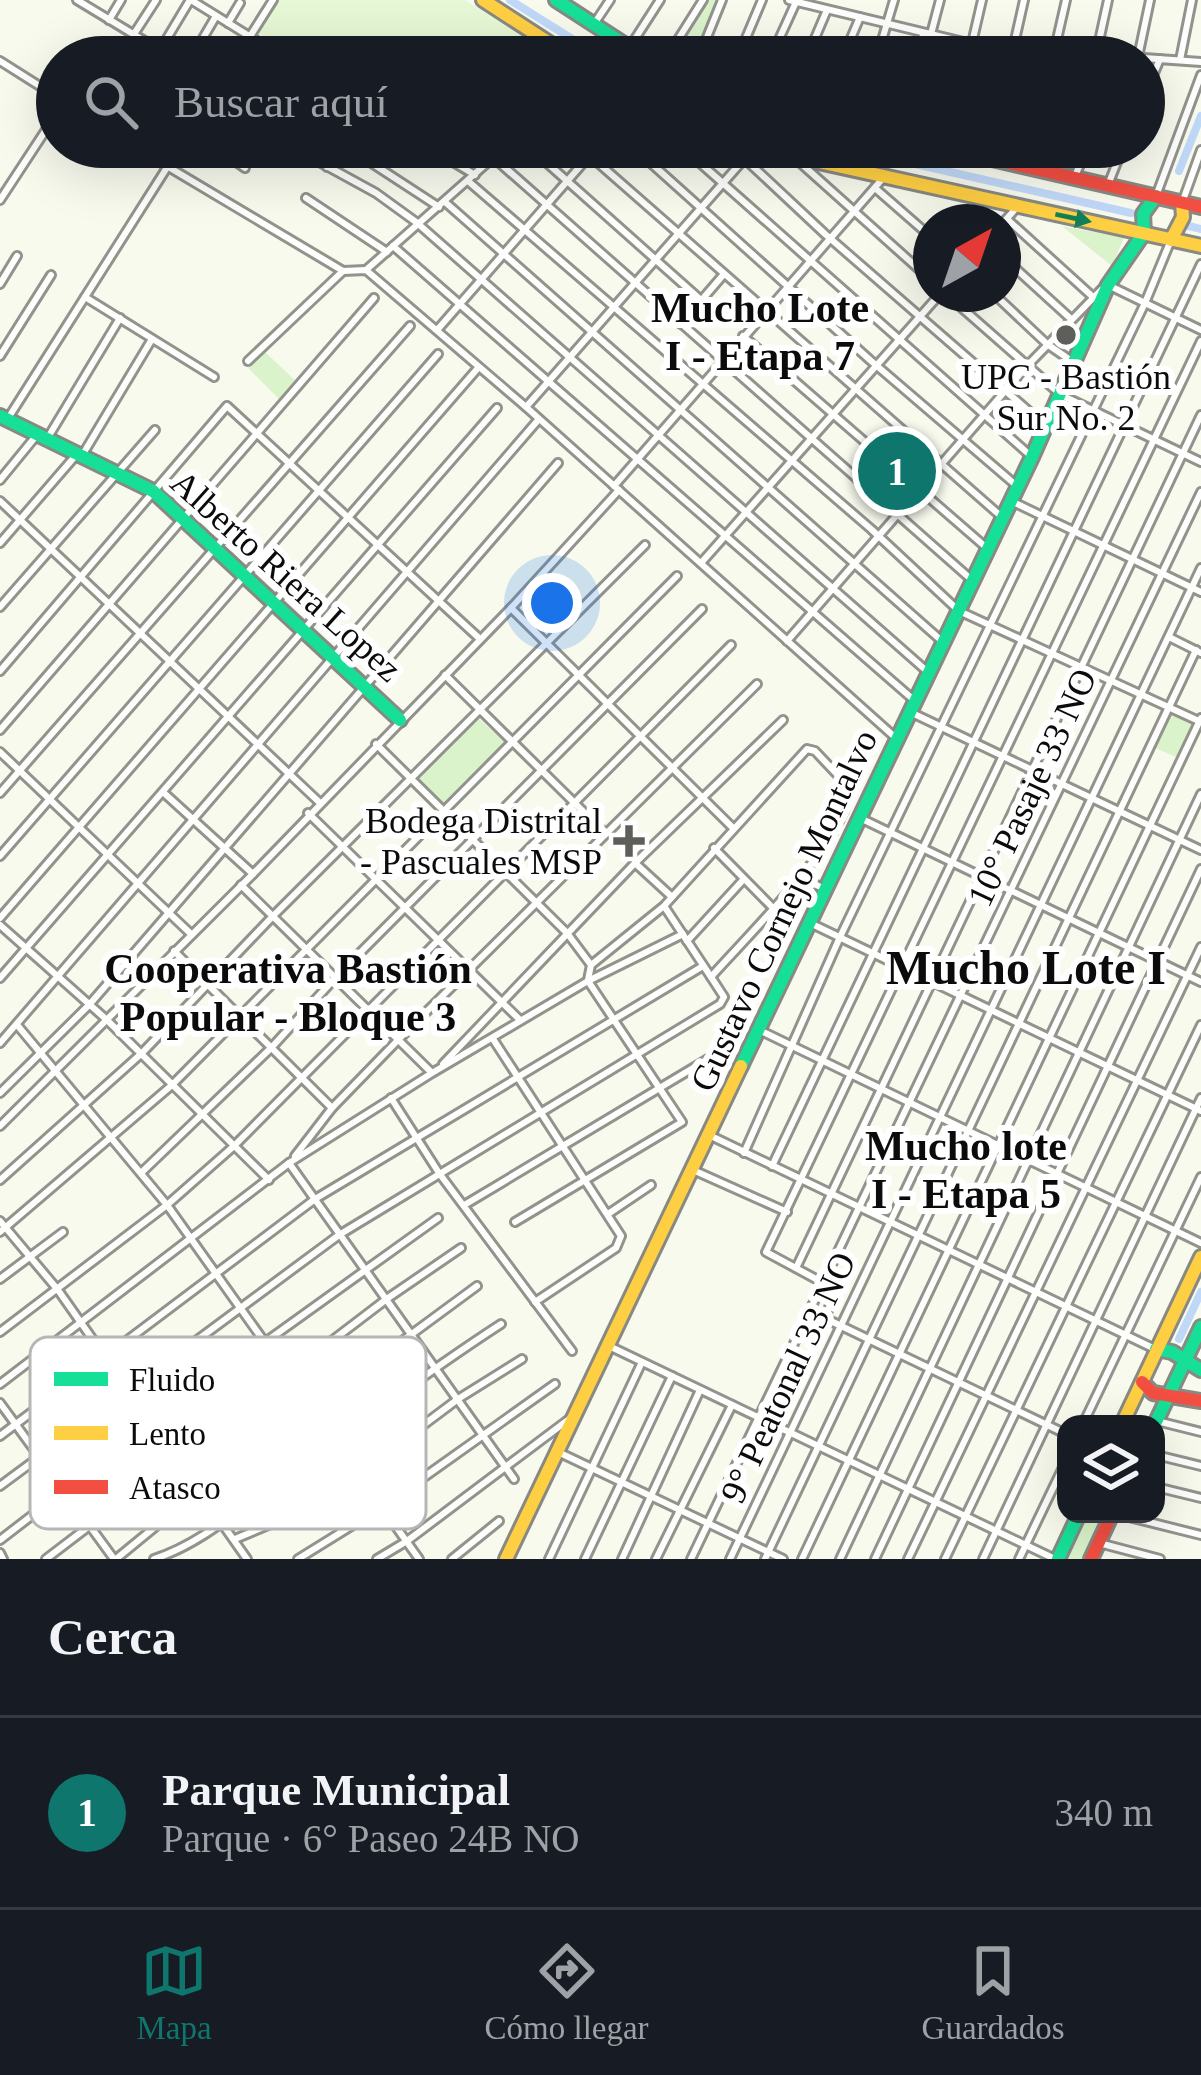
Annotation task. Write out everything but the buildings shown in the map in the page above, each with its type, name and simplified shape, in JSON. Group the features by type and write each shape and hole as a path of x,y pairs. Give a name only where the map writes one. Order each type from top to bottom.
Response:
{"street":[{"path":"76,0 137,36"},
{"path":"109,20 122,0"},
{"path":"134,34 156,0"},
{"path":"168,36 190,0 248,36"},
{"path":"251,36 273,0"},
{"path":"483,0 539,36"},
{"path":"558,0 612,36"},
{"path":"594,24 610,0"},
{"path":"637,36 660,0"},
{"path":"680,36 703,0"},
{"path":"707,36 722,0"},
{"path":"747,36 762,0"},
{"path":"885,36 894,0"},
{"path":"926,36 940,0"},
{"path":"974,36 982,0"},
{"path":"1019,36 1024,0"},
{"path":"1058,36 1066,0"},
{"path":"1097,36 1108,0"},
{"path":"1139,36 1150,0"},
{"path":"1180,59 1192,0"},
{"path":"228,23 239,1"},
{"path":"779,36 792,1 940,36"},
{"path":"814,36 824,6"},
{"path":"204,36 216,16"},
{"path":"852,36 860,17"},
{"path":"1165,59 1201,62"},
{"path":"0,61 36,84"},
{"path":"1144,233 1143,214 1166,175 1201,75"},
{"path":"0,200 36,145"},
{"path":"744,1153 840,938 1145,303 1184,217 1187,182 1201,150"},
{"path":"3,418 165,168"},
{"path":"168,168 344,271 366,270 482,168"},
{"path":"329,168 376,193 418,225 929,673"},
{"path":"382,168 442,204 504,254 944,643"},
{"path":"457,168 959,611 1200,721 802,1559"},
{"path":"505,168 973,581"},
{"path":"552,168 702,301"},
{"path":"436,331 579,168"},
{"path":"604,168 1003,518"},
{"path":"657,168 1018,487"},
{"path":"706,168 1033,457"},
{"path":"526,407 736,168"},
{"path":"766,168 832,240 1047,427"},
{"path":"805,168 913,265"},
{"path":"830,168 880,183 1006,204"},
{"path":"1029,168 1201,207"},
{"path":"1074,178 1079,168"},
{"path":"1108,185 1115,168"},
{"path":"0,1126 511,608 743,335 880,183"},
{"path":"880,183 913,218"},
{"path":"306,198 390,249 460,303 813,611 913,707 973,742 1201,850"},
{"path":"1021,207 1201,246"},
{"name":"Gustavo Cornejo Montalvo","path":"506,1559 1033,457 1108,285 1144,233"},
{"path":"1021,235 1093,297"},
{"path":"0,284 17,256"},
{"path":"772,1166 1201,264"},
{"path":"366,270 897,739"},
{"path":"248,361 344,271"},
{"path":"1021,273 1071,319"},
{"path":"681,324 724,274"},
{"path":"0,356 52,275"},
{"path":"787,641 1027,366 1108,285 1201,330"},
{"path":"85,297 214,377"},
{"path":"0,730 374,298"},
{"path":"701,563 920,312"},
{"path":"964,312 1061,395 1201,462"},
{"path":"1013,312 1074,363"},
{"path":"0,480 41,439 120,319"},
{"path":"0,793 410,326"},
{"path":"743,335 880,454"},
{"path":"0,543 80,455 152,339"},
{"path":"825,1319 833,1296 824,1281 766,1252 1201,341"},
{"path":"0,856 438,354"},
{"path":"269,1180 142,1053 1,927 77,830 479,367"},
{"path":"0,671 224,407 480,639"},
{"path":"0,978 497,408"},
{"path":"795,1269 1201,415"},
{"name":"Alberto Riera Lopez","path":"3,418 153,491 400,720"},
{"path":"0,1042 539,419"},
{"path":"0,608 155,430"},
{"path":"858,480 902,430"},
{"path":"0,1093 89,1005 559,463"},
{"path":"920,490 988,549"},
{"name":"10° Pasaje 33 NO","path":"691,1559 1201,492"},
{"path":"0,501 319,802"},
{"path":"1011,501 1201,592"},
{"path":"0,1180 142,1053 645,545"},
{"name":"9° Peatonal 33 NO","path":"730,1559 1201,568"},
{"path":"90,1337 58,1290 2,1227 172,1085 677,576"},
{"path":"511,608 734,828"},
{"path":"141,1173 272,1047 335,977 703,609"},
{"path":"767,1556 1198,652 1168,638"},
{"path":"0,1332 167,1205 234,1146 730,645"},
{"path":"445,675 606,834"},
{"path":"290,1163 332,1108 399,1039 757,684"},
{"path":"434,1071 635,863 783,720"},
{"path":"376,744 567,933 591,965"},
{"path":"515,1222 682,1122 588,981 591,965 664,906 807,749 815,751 850,787 839,821 801,878 711,977"},
{"path":"0,752 47,802 191,934"},
{"path":"164,793 253,874"},
{"path":"840,1559 1201,794"},
{"path":"308,813 521,1022"},
{"path":"839,821 892,833 1201,982"},
{"path":"714,848 772,907"},
{"path":"635,863 672,897"},
{"path":"875,1559 1201,869"},
{"path":"801,878 826,890"},
{"path":"63,1337 290,1163 588,981 685,937 743,880"},
{"path":"241,886 434,1071"},
{"path":"200,1337 339,1235 720,1004 724,997 664,906"},
{"path":"810,923 1198,1110"},
{"path":"908,1559 1201,947"},
{"path":"174,951 332,1108"},
{"path":"132,1337 315,1199 703,966"},
{"path":"945,1559 1201,1024"},
{"path":"18,1026 167,1205 261,1337"},
{"path":"759,1030 1201,1243"},
{"path":"494,1039 621,1236 616,1248 535,1302"},
{"path":"466,1204 709,1059"},
{"path":"391,1098 440,1173 572,1352"},
{"path":"983,1559 1201,1098"},
{"path":"709,1135 1156,1349 1172,1352 1201,1370"},
{"path":"290,1163 415,1337"},
{"path":"693,1170 787,1212"},
{"path":"1087,1415 1201,1177"},
{"path":"608,1214 651,1185"},
{"path":"271,1337 438,1218"},
{"path":"0,1280 63,1232"},
{"path":"336,1337 461,1248"},
{"path":"1126,1415 1201,1257"},
{"path":"405,1337 477,1286"},
{"path":"809,1311 1057,1430"},
{"path":"426,1373 501,1324"},
{"path":"1160,1415 1201,1328"},
{"path":"608,1346 1056,1559 1074,1523"},
{"path":"426,1353 514,1479"},
{"path":"426,1423 522,1359"},
{"path":"549,1559 642,1361"},
{"path":"0,1384 30,1362"},
{"path":"585,1559 672,1376"},
{"path":"1142,1382 1153,1393 1201,1401"},
{"path":"426,1476 555,1384"},
{"path":"622,1559 700,1390"},
{"path":"0,1403 30,1444"},
{"path":"656,1559 732,1405"},
{"path":"0,1436 30,1413"},
{"path":"426,1526 575,1414"},
{"path":"1165,1424 1201,1432"},
{"path":"557,1452 767,1556 783,1559"},
{"path":"1165,1457 1201,1466"},
{"path":"0,1486 30,1463"},
{"path":"1019,1559 1057,1479"},
{"path":"1165,1488 1201,1498"},
{"path":"0,1540 30,1517"},
{"path":"452,1559 499,1521"},
{"path":"1091,1559 1110,1523"},
{"path":"1152,1523 1201,1535"},
{"path":"46,1559 86,1529"},
{"path":"92,1529 115,1559 152,1529"},
{"path":"154,1559 178,1551 211,1529"},
{"path":"228,1529 245,1558"},
{"path":"235,1539 259,1529"},
{"path":"298,1559 346,1529"},
{"path":"398,1529 419,1559"},
{"path":"377,1559 422,1529"},
{"path":"1099,1543 1160,1559"}],"green space":[{"path":"279,0 465,0 522,36 263,36 258,33"},
{"path":"705,0 719,0 704,36 683,36"},
{"path":"1062,226 1124,238 1112,266"},
{"path":"265,352 297,382 280,400 248,368"},
{"path":"901,437 931,462 894,506 862,479"},
{"path":"1169,711 1194,723 1178,758 1153,747"},
{"path":"478,718 507,744 445,807 416,779"},
{"path":"1078,1523 1100,1523 1083,1559 1060,1559"}],"waterway":[{"path":"510,0 567,36"},
{"path":"1179,171 1201,116"},
{"path":"933,168 1131,213"},
{"path":"1189,226 1201,229"},
{"path":"1179,1339 1201,1292"}],"traffic: fast":[{"path":"556,0 612,36"},
{"path":"1144,233 1143,214 1156,196"},
{"path":"741,1066 1032,457 1108,285 1144,233"},
{"path":"0,416 153,491 400,720"},
{"path":"1159,1415 1201,1327"},
{"path":"1156,1349 1172,1352 1201,1370"},
{"path":"1058,1559 1075,1523"}],"traffic: slow":[{"path":"483,0 539,36"},
{"path":"846,168 1201,246"},
{"path":"1171,240 1183,217 1182,203"},
{"path":"506,1559 741,1066"},
{"path":"1126,1415 1201,1257"}],"traffic: jam":[{"path":"1031,168 1201,207"},
{"path":"1142,1382 1153,1393 1201,1401"},
{"path":"1091,1559 1108,1523"}],"place":[{"name":"UPC - Bastión Sur No. 2","path":"1066,335"},
{"name":"Parque Municipal","path":"897,471"},
{"name":"Bodega Distrital - Pascuales MSP","path":"629,841"}],"district":[{"name":"Mucho Lote I - Etapa 7","path":"760,331"},
{"name":"Mucho Lote I","path":"1026,967"},
{"name":"Cooperativa Bastión Popular - Bloque 3","path":"288,992"},
{"name":"Mucho lote I - Etapa 5","path":"966,1169"}]}
